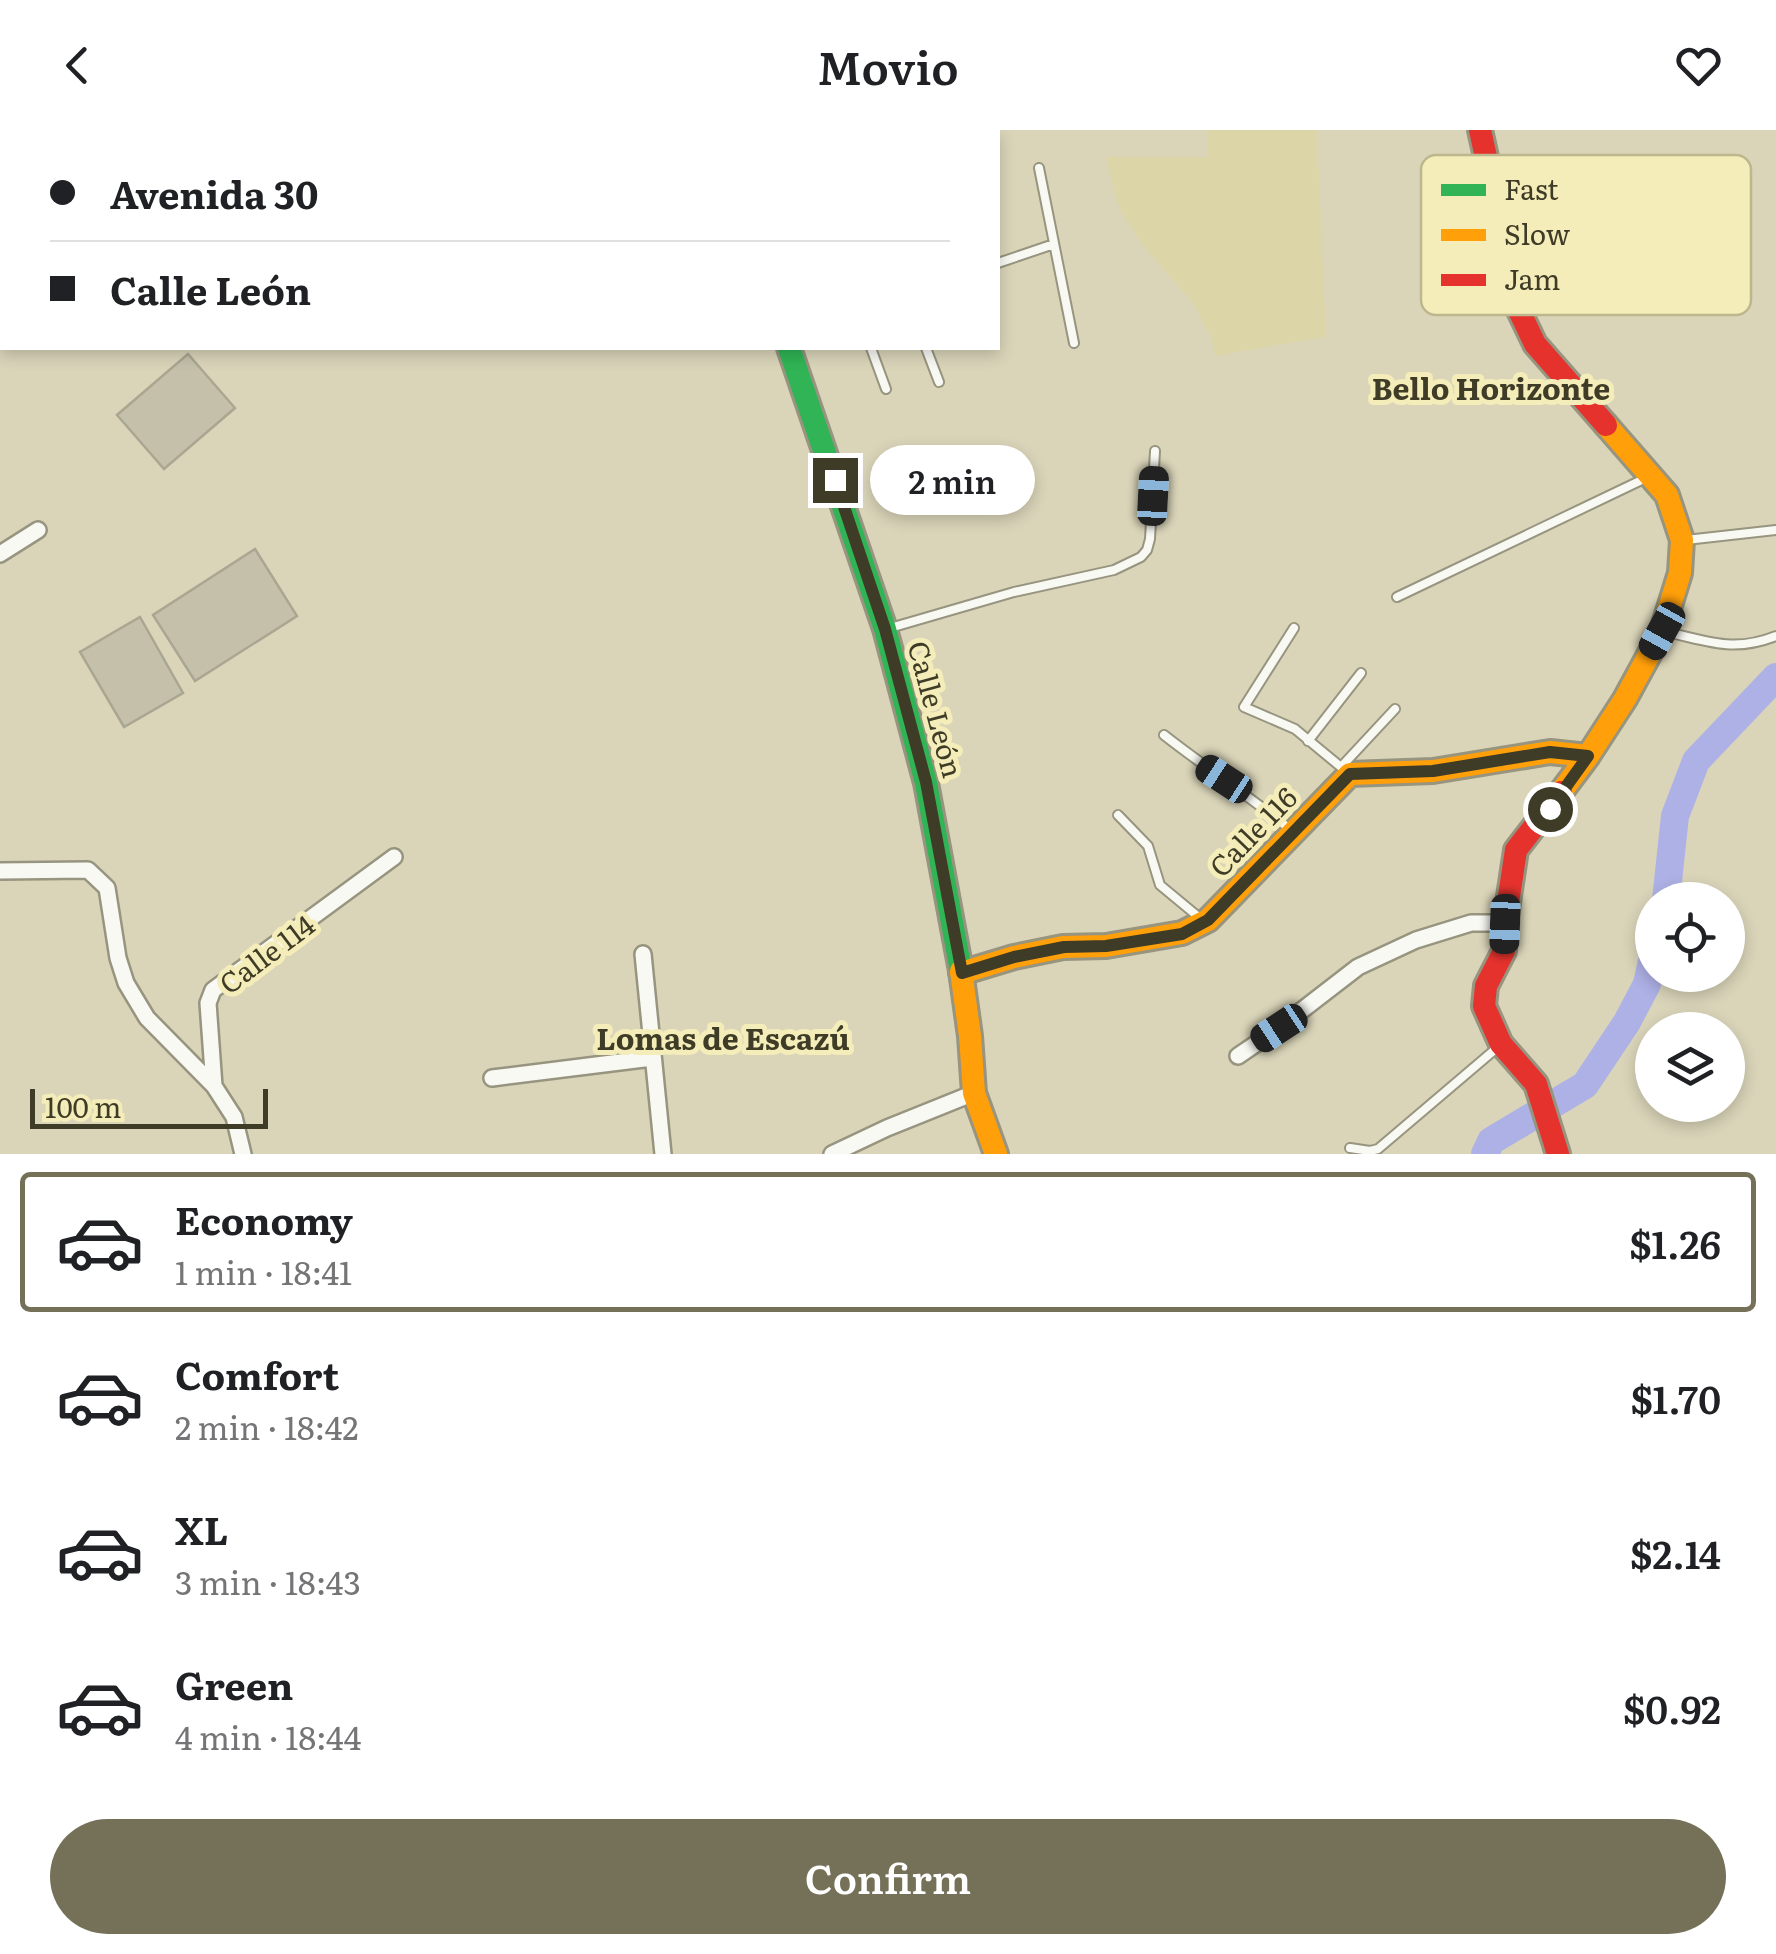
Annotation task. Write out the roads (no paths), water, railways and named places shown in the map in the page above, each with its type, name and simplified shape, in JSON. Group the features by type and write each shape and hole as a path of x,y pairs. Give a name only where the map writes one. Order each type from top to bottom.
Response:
{"street":[{"path":"1480,130 1486,155"},
{"path":"1521,315 1534,344 1667,495 1682,540 1680,573 1662,631 1588,756 1516,850 1504,951 1486,986 1484,1006 1501,1044 1536,1084 1558,1154"},
{"name":"Calle León","path":"790,350 885,629 926,782 962,973 974,1093 996,1154"},
{"path":"0,554 38,530"},
{"path":"1345,770 1433,771 1550,752 1588,756"},
{"name":"Calle 116","path":"962,973 1064,947 1106,946 1182,934 1204,922 1345,770"},
{"name":"Calle 114","path":"214,1086 208,1003 213,990 394,857"},
{"path":"0,872 88,870 107,888 126,983 147,1018 214,1086 234,1117 242,1154"},
{"path":"1238,1056 1358,966 1416,940 1471,923 1505,924"},
{"path":"643,954 664,1154"},
{"path":"492,1078 652,1058"},
{"path":"832,1154 974,1093"}],"lane":[{"path":"1039,168 1074,344"},
{"path":"1000,263 1054,244"},
{"path":"872,350 886,389"},
{"path":"927,350 939,382"},
{"path":"885,629 1014,592 1114,570 1141,556 1150,539 1156,451"},
{"path":"1396,597 1652,475"},
{"path":"1682,540 1776,530"},
{"path":"1294,628 1244,707 1295,730 1345,770 1396,709"},
{"path":"1662,631 1741,646 1776,636"},
{"path":"1308,740 1361,673"},
{"path":"1164,735 1292,831"},
{"path":"1118,815 1148,846 1160,885 1204,922"},
{"path":"1350,1148 1378,1149 1501,1044"}],"waterway":[{"path":"1668,882 1675,816 1696,761 1776,677"},
{"path":"1485,1154 1491,1141 1585,1085 1643,992"}],"district":[{"name":"Bello Horizonte","path":"1491,387"},
{"name":"Lomas de Escazú","path":"723,1037"}]}
